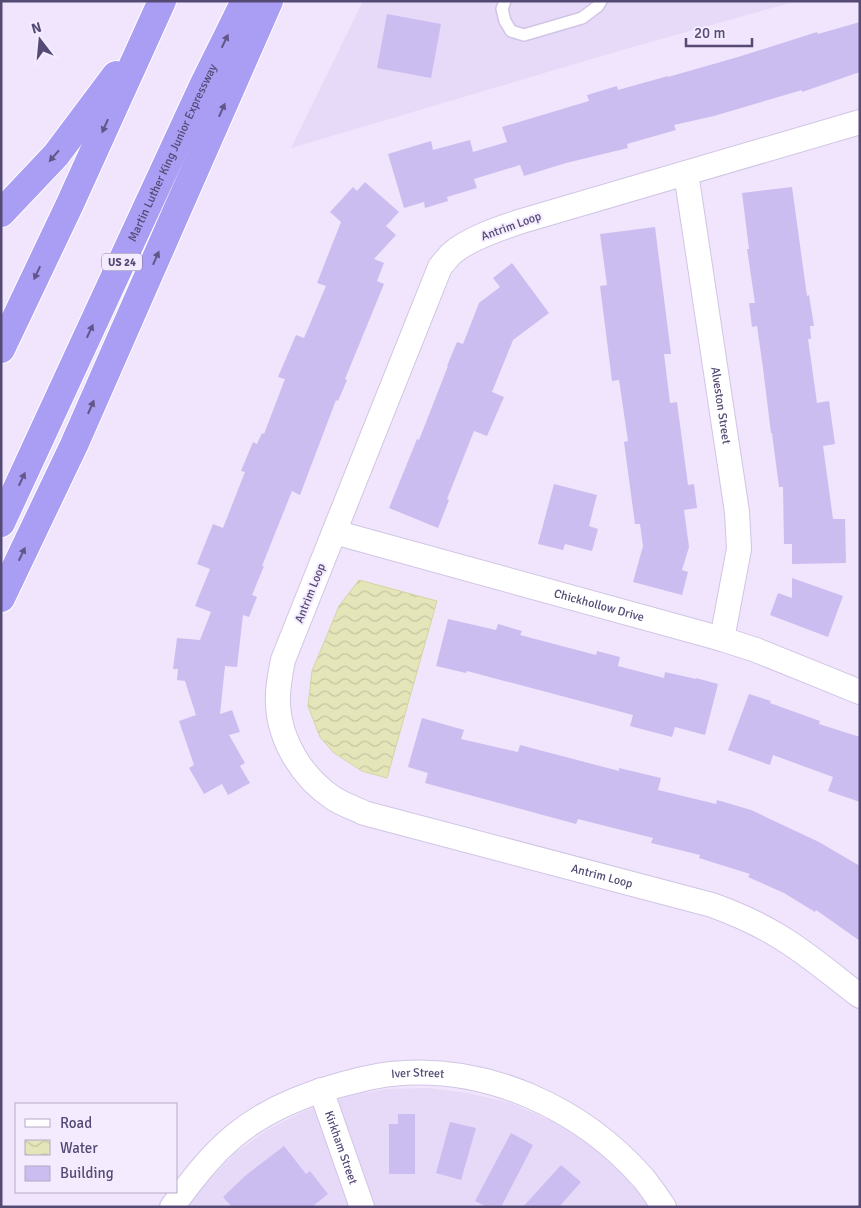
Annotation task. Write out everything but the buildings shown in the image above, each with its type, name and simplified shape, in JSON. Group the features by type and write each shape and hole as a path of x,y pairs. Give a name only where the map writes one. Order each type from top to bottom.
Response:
{"highway":[{"path":"1,349 69,206 162,1"},
{"name":"Martin Luther King Junior Expressway","path":"1,523 202,88 245,1"},
{"path":"1,598 78,436 269,1"},
{"path":"1,213 56,155 147,33"}],"street":[{"name":"Antrim Loop","path":"860,122 496,229 470,242 452,254 440,267 283,660 278,684 278,706 284,735 294,756 312,782 334,799 364,813 712,905 751,920 796,946 860,996"},
{"name":"Alveston Street","path":"686,173 738,512 739,549 722,639"},
{"name":"Chickhollow Drive","path":"334,532 722,639 756,650 860,692"},
{"name":"Iver Street","path":"172,1207 190,1181 210,1158 235,1135 290,1101 355,1080 392,1074 422,1073 451,1075 486,1081 544,1102 574,1118 600,1136 624,1158 645,1180 664,1207"},
{"name":"Kirkham Street","path":"321,1090 362,1207"}],"lane":[{"path":"505,1 502,9 511,32 524,36 582,18 598,6 601,1"}],"shaded area":[{"path":"363,1 797,1 629,48 291,148"},
{"path":"428,1088 468,1093 511,1103 558,1124 595,1148 627,1178 649,1207 187,1207 202,1187 235,1153 267,1130 302,1112 351,1095 388,1089"}],"water":[{"path":"359,580 437,601 387,778 362,771 334,753 320,737 308,706 312,671 339,606"}]}
